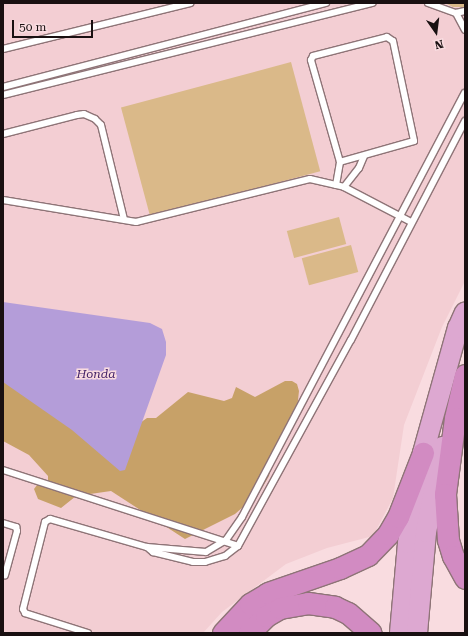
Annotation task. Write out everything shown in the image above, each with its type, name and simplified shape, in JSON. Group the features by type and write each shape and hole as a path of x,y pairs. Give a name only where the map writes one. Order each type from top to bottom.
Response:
{"highway":[{"path":"465,374 454,418 445,494 448,540 453,556 465,578"},
{"path":"223,633 250,604 268,593 356,562 379,545 398,516 423,453"},
{"path":"249,633 266,616 280,608 308,603 321,604 342,610 359,621 371,633"}],"main road":[{"path":"400,633 408,543 423,453 458,328 465,312"},
{"path":"417,633 422,566 432,497 452,410 465,374"}],"lane":[{"path":"3,49 190,3"},
{"path":"3,87 326,3"},
{"path":"3,95 372,3"},
{"path":"428,3 456,13 465,11"},
{"path":"442,3 448,10"},
{"path":"456,13 465,30"},
{"path":"338,182 340,162 312,60 313,56 390,37 394,41 414,141 340,162"},
{"path":"88,633 25,613 23,609 45,522 50,519 147,547 206,552 226,540 242,517 465,93"},
{"path":"3,134 77,115 84,114 95,119 101,125 124,218"},
{"path":"147,547 153,552 205,562 225,556 238,546 351,340 411,222 465,121"},
{"path":"346,185 359,168 364,156"},
{"path":"3,200 124,218 136,222 299,180 310,179 338,182 346,185 399,218 411,222"},
{"path":"3,470 226,540 238,546"},
{"path":"3,523 16,527 17,531 3,582"}],"shaded area":[{"path":"3,3 465,3 465,281 442,327 404,425 393,498 373,536 327,548 286,564 222,612 203,633 3,633"},
{"path":"445,3 465,3 465,7 453,7"},
{"path":"291,62 320,171 150,217 121,108"},
{"path":"339,217 346,244 294,258 287,231"},
{"path":"351,245 358,272 309,285 302,258"},
{"path":"3,377 130,430 147,418 156,418 188,392 224,401 232,398 236,387 255,397 285,381 292,381 297,384 299,391 297,409 278,442 269,476 259,493 235,514 185,539 111,491 76,496 61,508 38,499 34,489 37,485 48,481 48,476 29,455 3,441"}],"water":[{"name":"Honda","path":"3,302 150,323 162,329 166,342 166,355 125,470 120,471 72,430 3,382"}]}
